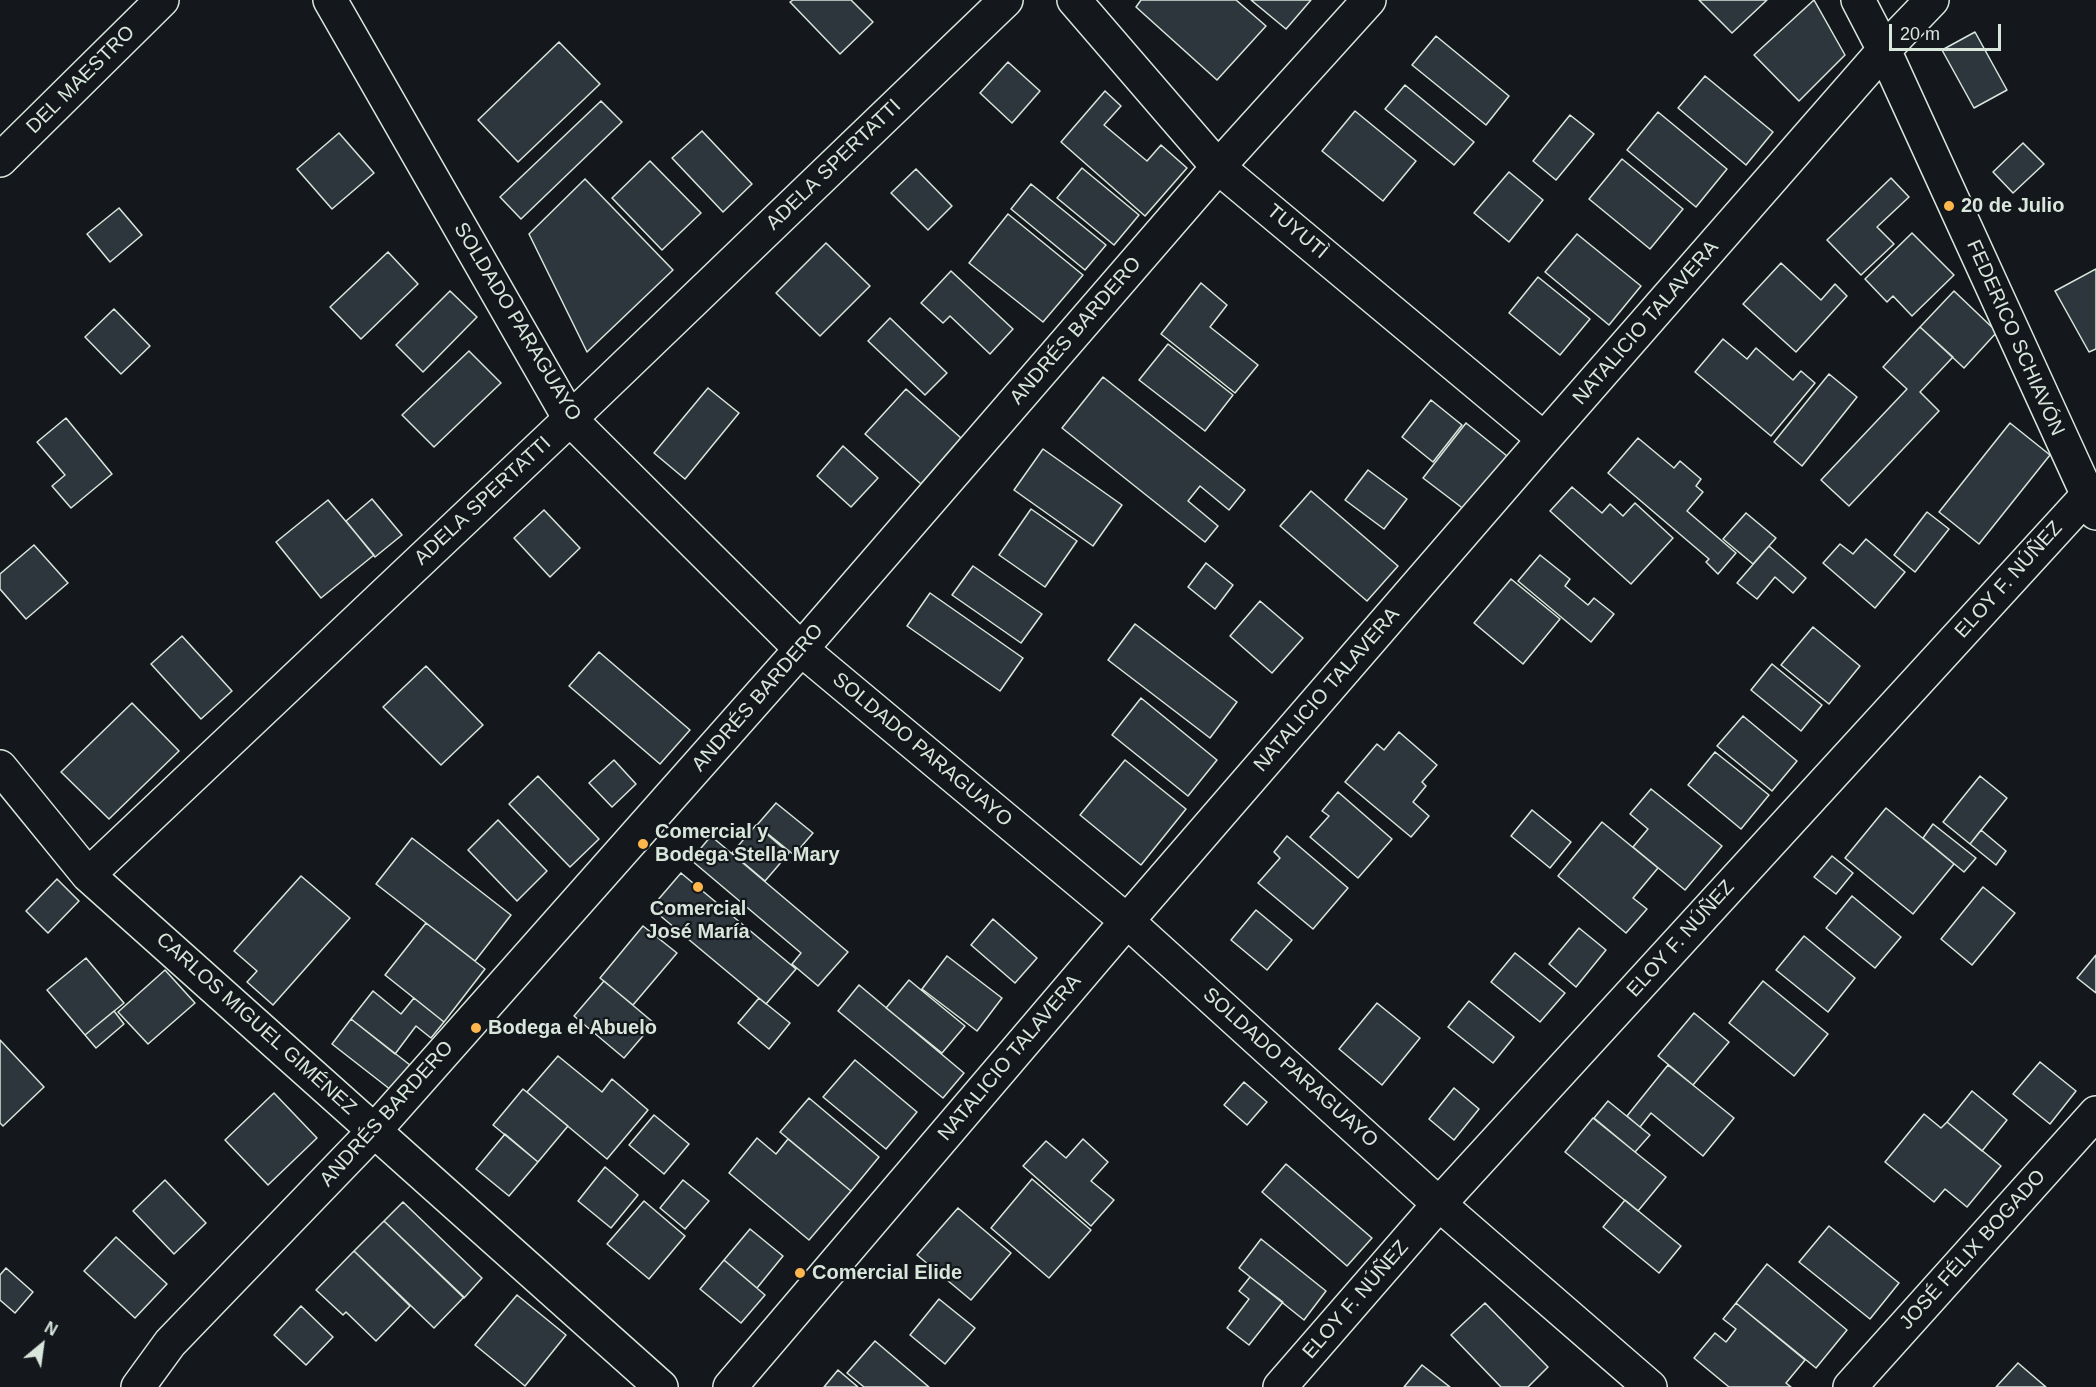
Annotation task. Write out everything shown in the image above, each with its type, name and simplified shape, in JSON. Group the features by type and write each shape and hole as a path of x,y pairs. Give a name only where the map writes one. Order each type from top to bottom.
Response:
{"street":[{"name":"DEL MAESTRO","path":"0,160 162,0"},
{"name":"SOLDADO PARAGUAYO","path":"330,0 570,419 801,649 1127,921 1438,1204 1650,1387"},
{"name":"ADELA SPERTATTI","path":"88,875 570,419 1006,0"},
{"name":"TUYUTÌ","path":"1074,0 1218,167 1544,439"},
{"name":"ANDRÉS BARDERO","path":"138,1387 170,1343 375,1130 801,649 1218,167 1369,0"},
{"name":"FEDERICO SCHIAVÓN","path":"1858,0 1884,50 2093,501"},
{"name":"NATALICIO TALAVERA","path":"730,1387 1127,921 1544,439 1884,50 1932,0"},
{"name":"ELOY F. NÚÑEZ","path":"1280,1387 1438,1204 2093,501"},
{"name":"CARLOS MIGUEL GIMÉNEZ","path":"0,767 88,875 661,1387"},
{"name":"JOSÉ FÉLIX BOGADO","path":"1850,1387 2096,1113"}],"building":[{"path":"793,0 851,0 873,22 840,54 790,2"},
{"path":"1141,0 1236,0 1266,26 1217,80 1136,7"},
{"path":"1251,0 1311,0 1286,29"},
{"path":"1699,0 1767,0 1732,33"},
{"path":"1814,0 1845,55 1799,101 1754,55"},
{"path":"1975,32 2007,90 1974,108 1942,50"},
{"path":"1436,36 1509,96 1486,125 1412,65"},
{"path":"559,42 600,84 518,162 478,120"},
{"path":"1008,62 1040,91 1012,123 980,93"},
{"path":"1705,76 1773,132 1746,165 1678,108"},
{"path":"1405,85 1474,142 1454,165 1385,109"},
{"path":"1105,91 1121,106 1104,125 1147,161 1161,145 1187,168 1145,216 1061,142"},
{"path":"601,101 622,122 521,219 500,197"},
{"path":"1355,111 1416,161 1383,201 1322,151"},
{"path":"1658,112 1727,169 1696,207 1627,150"},
{"path":"1570,115 1594,134 1556,180 1533,161"},
{"path":"702,131 752,184 723,212 672,158"},
{"path":"339,133 374,173 332,209 297,169"},
{"path":"2023,143 2044,164 2013,193 1993,172"},
{"path":"1622,159 1683,209 1650,249 1589,199"},
{"path":"650,161 701,213 662,250 612,198"},
{"path":"1082,168 1139,215 1114,245 1057,198"},
{"path":"916,169 952,206 928,230 891,193"},
{"path":"1509,172 1543,200 1509,242 1474,213"},
{"path":"1891,178 1909,197 1877,227 1894,244 1861,275 1827,240"},
{"path":"585,179 673,270 587,352 529,234"},
{"path":"1031,184 1106,245 1085,270 1011,209"},
{"path":"119,208 142,235 110,262 87,234"},
{"path":"1008,214 1083,275 1043,322 969,263"},
{"path":"1912,233 1954,275 1912,316 1893,296 1887,302 1865,279"},
{"path":"1577,234 1641,286 1609,325 1545,272"},
{"path":"826,243 870,286 820,336 776,293"},
{"path":"388,252 418,284 361,339 330,307"},
{"path":"1781,263 1821,300 1835,284 1847,296 1796,352 1743,304"},
{"path":"2096,269 2096,349 2089,352 2055,291"},
{"path":"951,271 1013,329 990,354 950,316 943,323 921,303"},
{"path":"1538,277 1590,319 1560,355 1509,313"},
{"path":"1201,283 1227,305 1210,327 1258,365 1235,393 1161,334"},
{"path":"450,291 477,317 423,372 396,345"},
{"path":"1954,291 1997,332 1964,368 1920,327"},
{"path":"114,309 150,346 121,374 85,337"},
{"path":"890,318 947,373 925,395 868,341"},
{"path":"1920,327 1953,357 1920,392 1939,411 1849,506 1821,480 1907,389 1883,367"},
{"path":"1723,339 1747,359 1756,348 1793,380 1801,371 1815,383 1771,436 1695,372"},
{"path":"1168,344 1233,395 1205,431 1139,380"},
{"path":"469,351 501,383 434,447 402,415"},
{"path":"1829,374 1857,397 1802,466 1774,442"},
{"path":"1103,377 1245,490 1229,510 1200,486 1188,501 1218,526 1205,542 1062,428"},
{"path":"708,388 739,413 685,479 654,453"},
{"path":"906,389 961,438 921,484 865,434"},
{"path":"1431,400 1462,425 1433,462 1402,437"},
{"path":"66,418 112,474 71,508 52,486 65,475 37,442"},
{"path":"1466,423 1507,456 1465,510 1423,478"},
{"path":"2010,423 2050,455 1979,544 1939,512"},
{"path":"1638,438 1674,468 1680,461 1701,479 1696,486 1703,492 1687,511 1736,553 1718,574 1706,562 1709,559 1608,473"},
{"path":"843,446 878,478 851,507 817,476"},
{"path":"1043,449 1122,505 1093,546 1014,490"},
{"path":"1368,470 1407,499 1384,529 1345,500"},
{"path":"1572,487 1602,513 1610,504 1623,516 1635,503 1673,538 1631,584 1550,511"},
{"path":"1311,491 1398,566 1367,601 1280,526"},
{"path":"372,499 402,535 375,557 346,521"},
{"path":"328,500 374,555 321,598 276,542"},
{"path":"1031,509 1077,541 1045,587 999,555"},
{"path":"544,510 580,548 550,577 514,538"},
{"path":"1927,512 1949,529 1915,572 1894,555"},
{"path":"1746,513 1776,538 1753,564 1723,539"},
{"path":"1866,539 1905,572 1875,608 1823,563 1840,544 1853,554"},
{"path":"34,545 68,583 26,619 0,589 0,574"},
{"path":"1769,546 1806,578 1793,593 1775,577 1757,599 1737,583"},
{"path":"1540,555 1570,579 1565,586 1588,605 1594,598 1614,614 1591,642 1518,581"},
{"path":"1206,563 1233,585 1215,609 1188,587"},
{"path":"973,566 1042,614 1021,643 952,595"},
{"path":"1511,579 1560,619 1523,664 1474,623"},
{"path":"930,593 1023,658 1000,691 907,626"},
{"path":"1260,601 1303,638 1272,673 1230,636"},
{"path":"1135,624 1237,702 1210,738 1108,660"},
{"path":"1813,627 1860,666 1829,704 1781,665"},
{"path":"182,636 232,691 201,719 151,664"},
{"path":"599,652 690,730 660,764 569,686"},
{"path":"1772,664 1822,705 1801,731 1751,690"},
{"path":"426,666 483,725 441,765 383,707"},
{"path":"1141,698 1217,760 1188,796 1112,735"},
{"path":"132,703 179,751 109,819 61,772"},
{"path":"1743,716 1797,761 1772,791 1717,746"},
{"path":"1399,732 1437,765 1422,782 1426,786 1413,802 1429,816 1411,837 1345,782 1377,744 1384,750"},
{"path":"1715,752 1769,795 1741,829 1688,785"},
{"path":"614,760 636,784 612,807 589,783"},
{"path":"1125,760 1186,809 1141,865 1080,815"},
{"path":"538,776 599,839 570,867 509,804"},
{"path":"1980,776 2007,798 1970,844 1943,822"},
{"path":"1651,789 1722,846 1685,890 1633,847 1648,829 1630,814"},
{"path":"1338,792 1392,839 1358,878 1310,837 1329,816 1322,811"},
{"path":"776,803 813,833 794,855 757,825"},
{"path":"1886,808 1954,864 1913,914 1845,858"},
{"path":"1532,810 1571,842 1550,868 1511,836"},
{"path":"498,820 547,871 517,901 468,850"},
{"path":"1602,822 1658,868 1633,898 1647,909 1626,933 1558,876"},
{"path":"1933,824 1976,858 1964,872 1923,838"},
{"path":"756,825 789,853 765,881 732,853"},
{"path":"1981,830 2006,851 1996,865 1970,844"},
{"path":"711,836 848,952 818,986 792,964 801,953 691,860"},
{"path":"1287,836 1348,888 1313,929 1258,883 1280,858 1274,852"},
{"path":"412,838 511,915 475,961 376,884"},
{"path":"1832,856 1853,873 1836,894 1814,877"},
{"path":"681,873 796,969 766,1004 651,908"},
{"path":"301,876 350,918 273,1005 247,982 257,971 234,951"},
{"path":"57,879 79,901 48,933 26,911"},
{"path":"1983,887 2015,913 1972,965 1941,939"},
{"path":"1852,896 1901,937 1875,968 1826,928"},
{"path":"1256,910 1292,940 1267,970 1231,940"},
{"path":"993,919 1037,958 1015,983 971,945"},
{"path":"426,923 485,969 444,1022 385,975"},
{"path":"643,926 677,953 633,1005 600,978"},
{"path":"1579,928 1606,950 1576,987 1549,964"},
{"path":"1804,936 1855,978 1828,1012 1776,970"},
{"path":"1515,953 1565,993 1540,1022 1491,982"},
{"path":"2096,955 2096,993 2077,978"},
{"path":"947,956 1002,998 977,1031 922,989"},
{"path":"86,958 124,1003 85,1035 47,990"},
{"path":"165,970 195,1003 148,1044 118,1012"},
{"path":"909,980 965,1026 942,1053 886,1008"},
{"path":"604,981 654,1023 624,1058 574,1016"},
{"path":"1763,981 1828,1034 1794,1076 1729,1023"},
{"path":"859,985 964,1073 943,1098 838,1011"},
{"path":"373,991 401,1014 414,998 444,1022 431,1038 416,1026 395,1054 351,1019"},
{"path":"759,998 790,1023 769,1049 738,1023"},
{"path":"1469,1001 1514,1037 1493,1063 1448,1027"},
{"path":"1377,1003 1420,1038 1382,1085 1339,1049"},
{"path":"114,1011 124,1024 96,1048 85,1035"},
{"path":"1694,1013 1729,1042 1693,1085 1658,1056"},
{"path":"351,1019 410,1065 391,1090 332,1044"},
{"path":"0,1040 44,1087 3,1126 0,1123"},
{"path":"558,1056 602,1092 612,1079 648,1110 607,1159 527,1092"},
{"path":"855,1060 917,1112 886,1149 823,1097"},
{"path":"2040,1062 2076,1091 2050,1124 2013,1094"},
{"path":"1668,1065 1734,1118 1703,1156 1651,1113 1640,1127 1627,1116"},
{"path":"1244,1082 1267,1102 1247,1125 1224,1105"},
{"path":"1454,1088 1479,1109 1454,1140 1429,1119"},
{"path":"523,1089 568,1126 538,1162 493,1125"},
{"path":"1972,1091 2007,1120 1982,1151 1947,1122"},
{"path":"274,1093 317,1138 268,1185 225,1140"},
{"path":"809,1098 879,1157 851,1191 780,1132"},
{"path":"1608,1101 1650,1135 1635,1152 1594,1118"},
{"path":"1924,1114 1941,1128 1947,1122 2001,1166 1967,1207 1945,1189 1934,1202 1885,1162"},
{"path":"654,1115 689,1144 664,1174 629,1145"},
{"path":"1593,1118 1666,1177 1638,1211 1565,1152"},
{"path":"505,1134 538,1162 509,1196 476,1169"},
{"path":"757,1138 776,1154 788,1139 851,1191 809,1240 729,1173"},
{"path":"1083,1139 1108,1162 1091,1181 1114,1200 1091,1226 1023,1166 1046,1141 1066,1158"},
{"path":"1286,1164 1372,1238 1347,1266 1262,1192"},
{"path":"605,1167 638,1195 611,1228 578,1201"},
{"path":"1032,1179 1091,1230 1049,1278 991,1228"},
{"path":"165,1180 206,1223 174,1254 133,1211"},
{"path":"683,1180 709,1201 685,1229 660,1208"},
{"path":"1625,1200 1681,1246 1659,1273 1603,1227"},
{"path":"644,1201 685,1236 649,1279 607,1244"},
{"path":"403,1202 482,1278 464,1298 384,1221"},
{"path":"958,1208 1011,1253 971,1300 917,1255"},
{"path":"384,1221 464,1297 434,1328 354,1251"},
{"path":"1829,1226 1899,1283 1870,1319 1799,1262"},
{"path":"750,1229 783,1256 757,1288 724,1260"},
{"path":"116,1237 167,1284 135,1318 84,1271"},
{"path":"1261,1239 1326,1291 1304,1320 1239,1268"},
{"path":"354,1251 410,1306 376,1341 346,1312 343,1315 316,1290"},
{"path":"724,1260 765,1295 741,1323 700,1289"},
{"path":"1767,1264 1847,1330 1816,1368 1736,1303"},
{"path":"6,1268 33,1292 15,1313 0,1300 0,1275"},
{"path":"1250,1277 1283,1302 1249,1345 1227,1328 1249,1299 1239,1291"},
{"path":"517,1295 566,1335 525,1386 475,1345"},
{"path":"939,1299 975,1328 945,1364 910,1335"},
{"path":"1485,1303 1548,1367 1528,1387 1501,1387 1451,1335"},
{"path":"1736,1303 1805,1360 1786,1383 1791,1387 1729,1387 1694,1358 1715,1333 1726,1342 1736,1329 1723,1319"},
{"path":"301,1306 333,1337 306,1365 274,1335"},
{"path":"875,1341 929,1387 864,1387 847,1373"},
{"path":"2018,1363 2046,1387 1996,1387"},
{"path":"1422,1365 1450,1387 1404,1387"},
{"path":"838,1370 858,1387 824,1387"}],"place":[{"name":"20 de Julio","path":"1949,206"},
{"name":"Comercial y Bodega Stella Mary","path":"643,844"},
{"name":"Comercial José María","path":"698,887"},
{"name":"Bodega el Abuelo","path":"476,1028"},
{"name":"Comercial Elide","path":"800,1273"}]}
